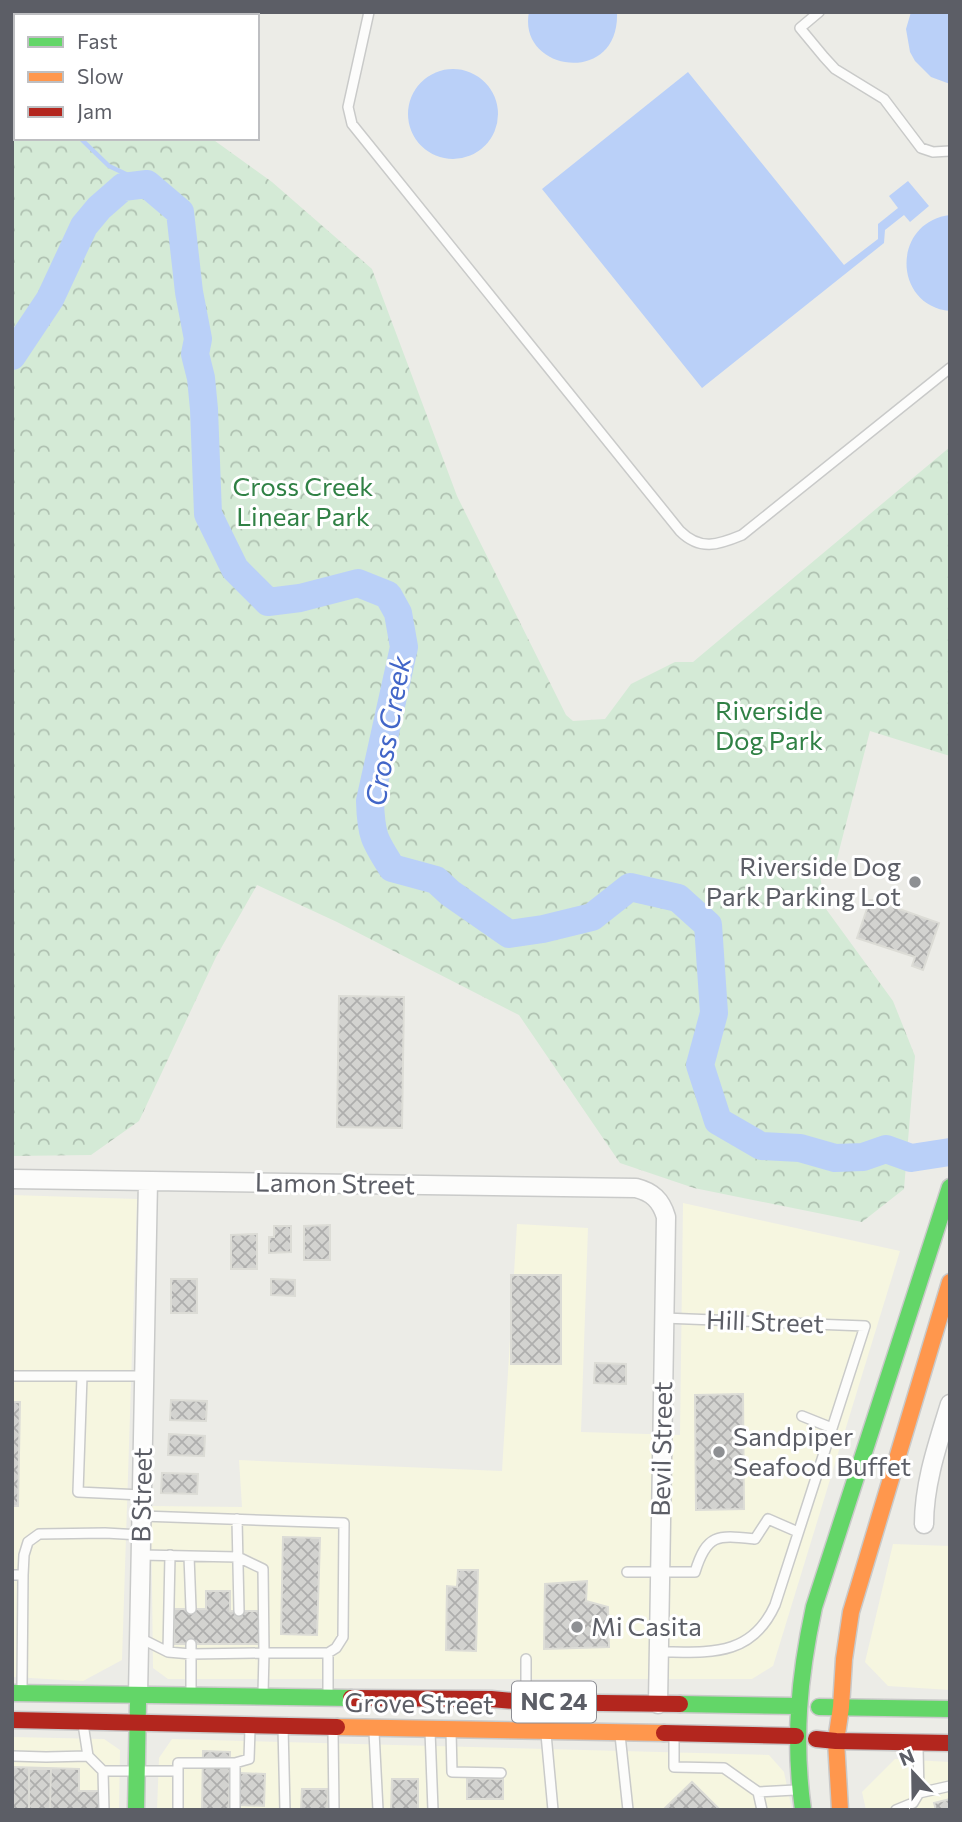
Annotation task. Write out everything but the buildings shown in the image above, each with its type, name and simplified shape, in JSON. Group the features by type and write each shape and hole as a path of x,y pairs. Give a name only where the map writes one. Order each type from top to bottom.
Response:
{"main road":[{"path":"803,1810 796,1736 797,1706 804,1653 820,1585 950,1186"},
{"path":"840,1810 836,1741 851,1612 950,1282"},
{"name":"Grove Street","path":"17,1693 491,1699 526,1702 950,1709"},
{"name":"B Street","path":"136,1810 138,1695"},
{"name":"Grove Street","path":"12,1720 796,1736 836,1741 950,1743"}],"street":[{"name":"Lamon Street","path":"12,1179 636,1188 656,1197"},
{"name":"B Street","path":"138,1695 148,1181"},
{"name":"Bevil Street","path":"656,1197 663,1206 666,1217 658,1704"},
{"path":"924,1524 928,1486 950,1404"}],"lane":[{"path":"369,12 348,107 352,124 688,540 711,545 742,535 950,368"},
{"path":"819,12 800,28 835,69 884,99 921,148 933,152 950,151"},
{"name":"Hill Street","path":"664,1318 865,1326 832,1428"},
{"path":"12,1376 144,1376"},
{"path":"82,1376 78,1492 142,1495"},
{"path":"659,1651 729,1649 752,1636 769,1618 832,1428 802,1416"},
{"path":"140,1638 168,1652 239,1649 264,1653 328,1653 336,1648 343,1637 344,1523 142,1516"},
{"path":"627,1572 695,1572 701,1552 712,1541 724,1536 755,1539 768,1519 798,1532"},
{"path":"237,1520 239,1611"},
{"path":"17,1693 24,1555 28,1542 39,1534 141,1535"},
{"path":"141,1555 237,1557 263,1569 263,1697"},
{"path":"168,1652 170,1555"},
{"path":"189,1556 191,1609"},
{"path":"12,1575 23,1575"},
{"path":"191,1649 191,1696"},
{"path":"327,1698 328,1653"},
{"path":"526,1659 526,1702"},
{"path":"83,1722 88,1756 103,1771 104,1810"},
{"path":"178,1810 178,1763 235,1763 249,1759 250,1725"},
{"path":"283,1726 285,1810"},
{"path":"333,1727 334,1810"},
{"path":"374,1727 377,1810"},
{"path":"430,1728 433,1810"},
{"path":"450,1729 452,1772 501,1773"},
{"path":"546,1732 553,1810"},
{"path":"620,1734 628,1810"},
{"path":"674,1734 674,1767 724,1768 758,1792 800,1789"},
{"path":"896,1810 913,1802 919,1793 918,1742"},
{"path":"12,1756 88,1756"},
{"path":"235,1763 235,1810"},
{"path":"103,1771 178,1771"},
{"path":"919,1793 950,1786"},
{"path":"758,1792 762,1810"}],"shaded area":[{"path":"12,1195 137,1199 122,1660 83,1681 12,1677"},
{"path":"683,1203 900,1251 773,1666 752,1679 168,1679 153,1668 151,1506 242,1507 239,1460 502,1471 517,1224 588,1228 581,1432 680,1435"},
{"path":"893,1544 950,1546 950,1690 888,1686 865,1662"},
{"path":"12,1737 104,1739 120,1750 119,1810 12,1810"},
{"path":"172,1739 769,1755 784,1772 792,1810 157,1810 159,1758"},
{"path":"895,1759 950,1762 950,1810 866,1810 862,1792"}],"green space":[{"path":"12,12 142,14 14,14 14,140 214,140 272,182 372,269 457,496 566,715 573,721 605,719 631,684 675,662 693,662 950,447 950,756 870,731 832,878 819,871 826,909 893,1001 915,1056 904,1189 862,1222 694,1188 620,1163 519,1015 337,922 257,885 216,957 139,1121 91,1155 12,1156"}],"water":[{"path":"529,12 617,12 614,36 603,52 587,61 570,63 552,58 538,48 529,32"},
{"path":"911,12 950,12 950,84 931,77 910,52 906,29"},
{"path":"453,69 470,72 485,82 495,97 498,114 495,131 485,146 470,156 453,159 436,156 421,146 411,131 408,114 411,97 421,82 436,72"},
{"path":"688,72 844,265 878,239 878,224 898,208 889,196 908,181 929,206 910,222 904,215 885,230 884,243 702,388 542,189"},
{"path":"950,215 950,311 931,305 917,294 909,280 906,263 909,247 917,232 931,221"}],"waterway":[{"path":"82,140 109,166 147,184"},
{"name":"Cross Creek","path":"12,356 50,299 84,226 99,208 123,187 147,184 180,212 189,292 198,339 195,354 204,409 208,514 235,569 268,602 300,598 358,583 388,595 398,613 404,647 370,801 375,837 392,868 436,880 450,893 509,934 592,917 630,887 678,898 708,925 714,1013 700,1065 718,1121 761,1146 800,1148 835,1158 863,1157 886,1149 911,1158 950,1152"}],"traffic: fast":[{"path":"803,1810 798,1758 799,1708 814,1607 950,1187"},
{"path":"12,1693 351,1698"},
{"path":"136,1810 138,1703"},
{"path":"680,1704 797,1706"},
{"path":"819,1707 950,1709"}],"traffic: slow":[{"path":"840,1810 836,1741 851,1612 950,1282"},
{"path":"337,1727 664,1733"}],"traffic: jam":[{"path":"351,1698 680,1704"},
{"path":"12,1720 337,1727"},
{"path":"664,1733 796,1736"},
{"path":"816,1739 950,1743"}],"place":[{"name":"Riverside Dog Park Parking Lot","path":"915,882"},
{"name":"Sandpiper Seafood Buffet","path":"719,1452"},
{"name":"Mi Casita","path":"577,1627"}],"park label":[{"name":"Cross Creek Linear Park","path":"303,502"},
{"name":"Riverside Dog Park","path":"769,726"}]}
